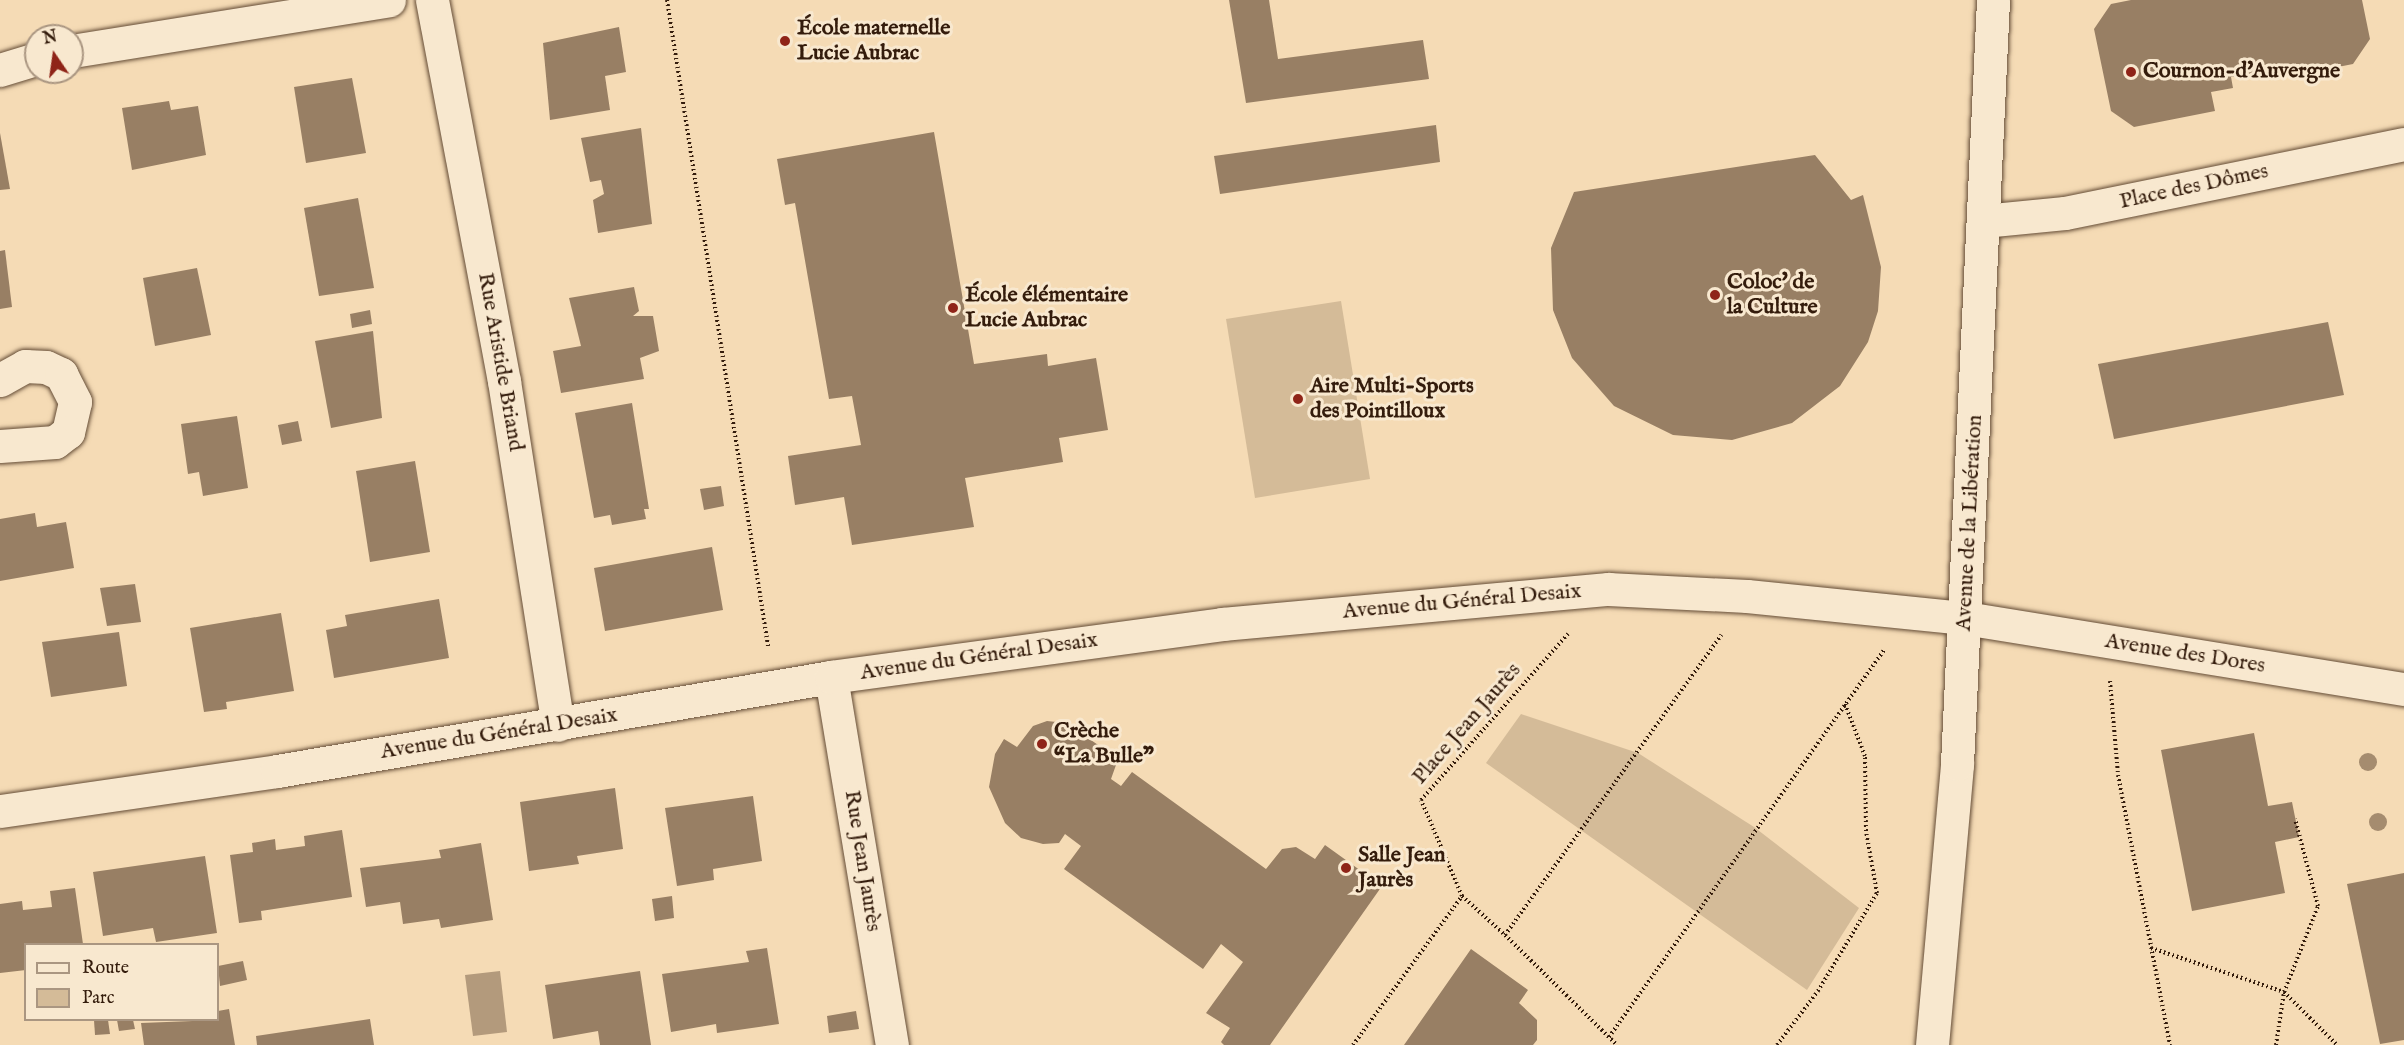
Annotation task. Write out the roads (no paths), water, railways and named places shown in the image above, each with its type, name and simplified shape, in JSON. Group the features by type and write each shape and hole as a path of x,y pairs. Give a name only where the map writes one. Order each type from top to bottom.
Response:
{"street":[{"path":"84,49 389,0"},
{"name":"Rue Aristide Briand","path":"432,0 504,381 558,725"},
{"name":"Avenue de la Libération","path":"1932,1045 1965,618 1994,0"},
{"path":"0,70 24,63"},
{"name":"Place des Dômes","path":"1983,221 2065,213 2404,144"},
{"path":"0,380 25,366 46,367 61,374 75,402 68,432 55,441 0,446"},
{"name":"Avenue du Général Desaix","path":"0,811 558,725 831,677 1222,624 1608,589 1748,596 1965,618"},
{"name":"Avenue des Dores","path":"1965,618 2404,689"},
{"name":"Rue Jean Jaurès","path":"831,677 892,1045"}],"place":[{"name":"École maternelle Lucie Aubrac","path":"785,41"},
{"name":"Cournon-d'Auvergne","path":"2131,72"},
{"name":"Coloc' de la Culture","path":"1715,295"},
{"name":"École élémentaire Lucie Aubrac","path":"953,308"},
{"name":"Aire Multi-Sports des Pointilloux","path":"1298,399"},
{"name":"Crèche “La Bulle”","path":"1042,744"},
{"name":"Salle Jean Jaurès","path":"1346,868"}]}
